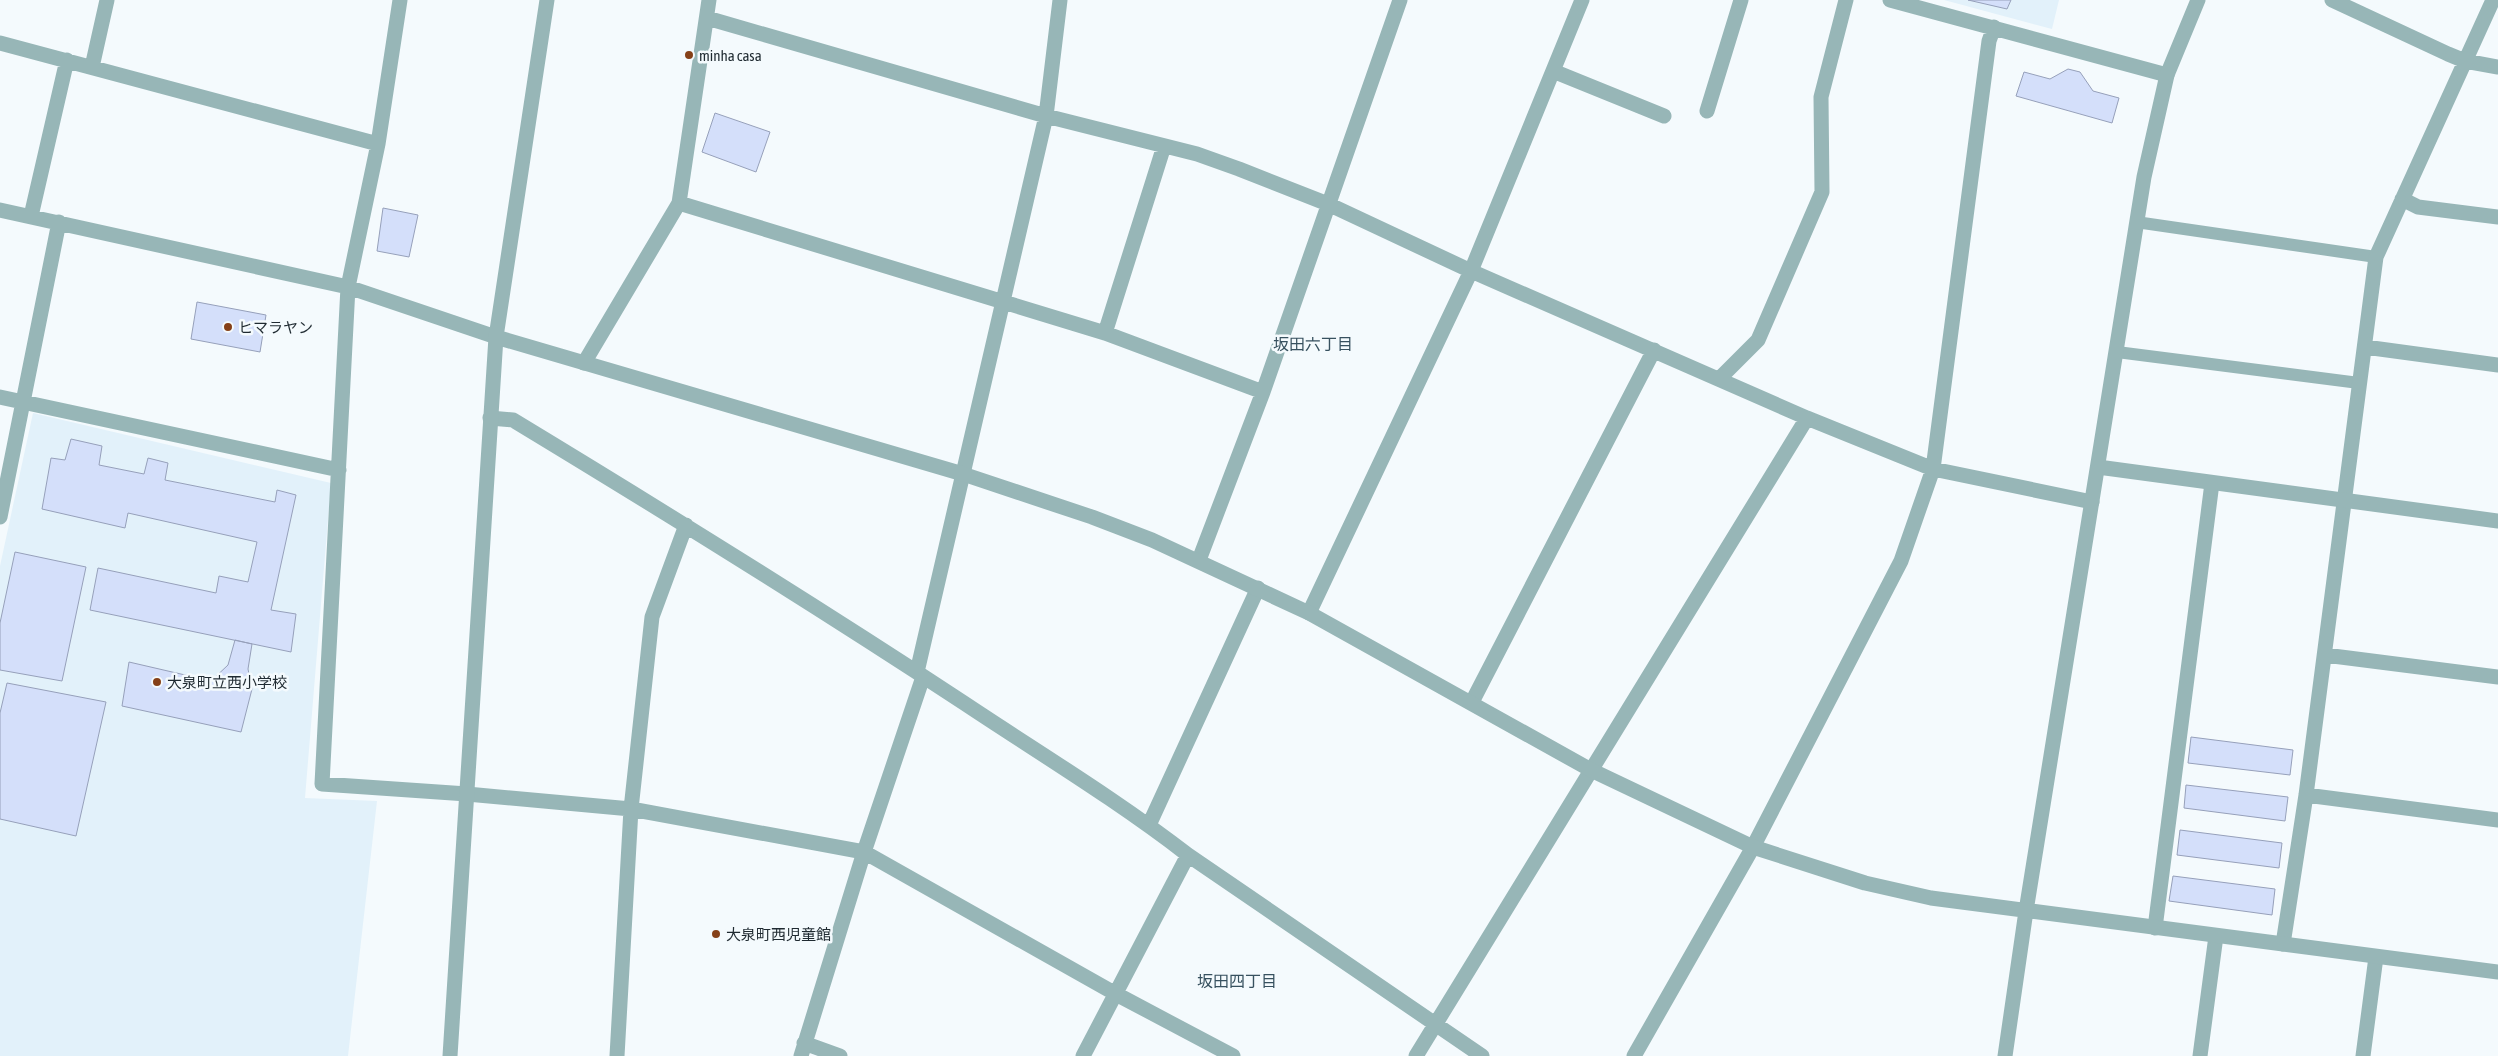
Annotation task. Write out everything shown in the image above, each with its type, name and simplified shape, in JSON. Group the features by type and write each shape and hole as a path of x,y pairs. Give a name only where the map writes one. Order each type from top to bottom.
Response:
{"street":[{"path":"92,67 107,0"},
{"path":"400,0 378,144 348,287 322,784 467,794 631,809 864,852 1116,994 1233,1056"},
{"path":"450,1056 496,337 547,0"},
{"path":"584,363 678,203 709,0"},
{"path":"840,1056 803,1049 920,675 963,474 1046,116 1060,0"},
{"path":"1199,560 1263,392 1400,0"},
{"path":"1309,613 1471,271 1582,0"},
{"path":"1707,112 1741,0"},
{"path":"1719,379 1758,340 1822,192 1821,97 1846,0"},
{"path":"1890,0 2167,75"},
{"path":"2005,1056 2026,911 2117,352 2136,222 2152,137 2167,75 2198,0"},
{"path":"2332,0 2465,61 2498,67"},
{"path":"2283,944 2325,655 2376,257 2493,0"},
{"path":"707,18 1046,116 1164,146 1239,169 1328,204 1471,271 1807,418 1933,469 2092,502"},
{"path":"1634,1056 1753,847 1901,561 1933,469 1989,41 1994,27"},
{"path":"0,43 378,144"},
{"path":"30,216 67,60"},
{"path":"1553,71 1664,116"},
{"path":"1105,333 1164,146"},
{"path":"2402,199 2418,207 2498,217"},
{"path":"678,203 1105,333 1263,392"},
{"path":"0,210 348,287 496,337 963,474 1092,517 1199,560 1309,613 1472,702 1591,770 1753,847 1865,882 1930,898 2498,972"},
{"path":"0,517 59,222"},
{"path":"2365,347 2498,365"},
{"path":"1472,702 1654,350"},
{"path":"0,397 339,470"},
{"path":"490,418 513,420 686,525 920,675 1149,825 1188,854 1482,1056"},
{"path":"1416,1056 1807,418"},
{"path":"2098,467 2498,521"},
{"path":"2155,928 2212,483"},
{"path":"617,1056 631,809 652,617 686,525"},
{"path":"1149,825 1258,588"},
{"path":"2325,655 2498,677"},
{"path":"2306,795 2498,820"},
{"path":"1083,1056 1188,854"},
{"path":"2200,1056 2216,936"},
{"path":"2363,1056 2376,956"}],"lane":[{"path":"2136,222 2376,257"},
{"path":"2117,352 2359,383"}],"shaded area":[{"path":"1944,0 2059,0 2052,29"},
{"name":"大泉町立西小学校","path":"33,413 331,483 305,798 377,801 348,1056 0,1056 0,566"}],"building":[{"path":"1968,0 2011,0 2007,9"},
{"path":"2068,69 2080,72 2093,91 2119,98 2112,123 2016,96 2024,72 2050,79"},
{"path":"715,113 770,132 756,172 702,152"},
{"path":"383,208 418,215 409,257 377,251"},
{"name":"ヒマラヤン","path":"197,302 266,315 260,352 191,339"},
{"path":"71,439 102,446 99,465 144,474 148,458 168,463 165,480 275,502 277,490 296,495 271,610 296,614 291,652 90,610 98,568 216,593 219,576 248,582 257,542 128,513 125,528 42,509 51,458 65,460"},
{"path":"15,552 86,567 62,681 0,670 0,623"},
{"path":"235,640 252,644 248,669 252,689 241,732 122,706 129,662 211,681 228,665"},
{"path":"7,683 106,702 76,836 0,819 0,713"},
{"path":"2191,737 2293,750 2290,775 2188,763"},
{"path":"2186,785 2288,797 2285,821 2184,808"},
{"path":"2180,830 2282,843 2279,868 2177,855"},
{"path":"2173,876 2275,889 2272,915 2169,901"}],"place":[{"name":"minha casa","path":"689,55"},
{"name":"ヒマラヤン","path":"228,327"},
{"name":"大泉町立西小学校","path":"157,682"},
{"name":"大泉町西児童館","path":"716,934"}],"district":[{"name":"坂田六丁目","path":"1313,344"},
{"name":"坂田四丁目","path":"1237,981"}]}
